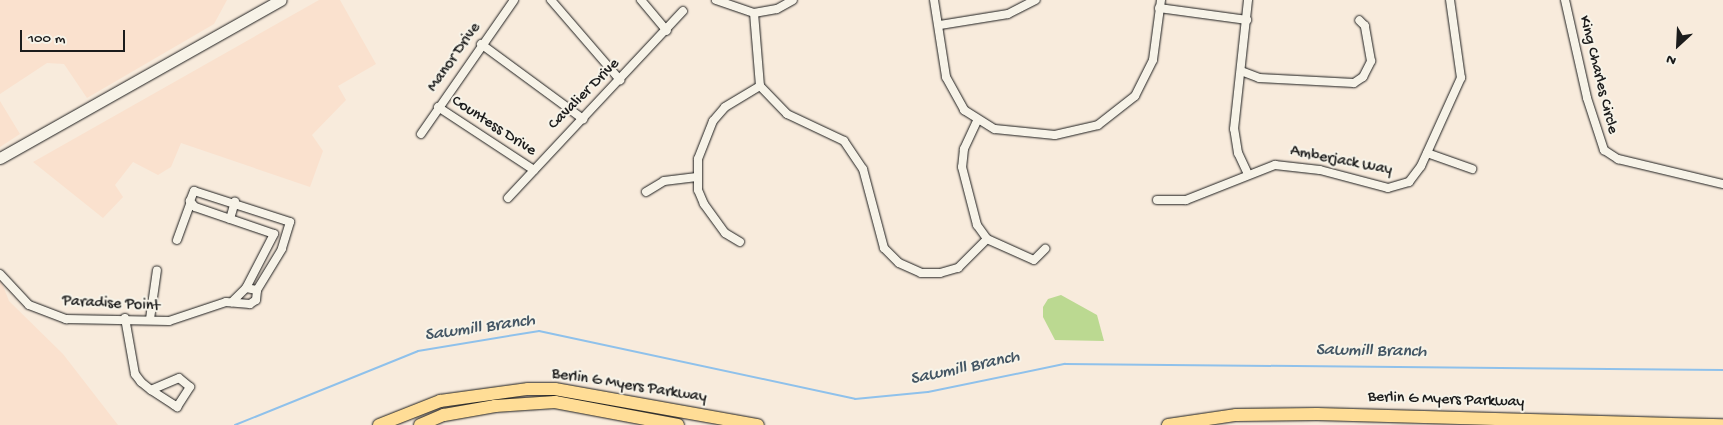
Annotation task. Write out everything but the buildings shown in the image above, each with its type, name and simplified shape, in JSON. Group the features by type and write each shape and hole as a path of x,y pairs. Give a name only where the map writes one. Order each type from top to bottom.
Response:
{"main road":[{"path":"0,158 277,1"},
{"path":"555,389 555,402"},
{"name":"Berlin G Myers Parkway","path":"379,425 440,401 555,389 758,425"},
{"name":"Berlin G Myers Parkway","path":"420,425 444,415 496,406 555,402 678,425"},
{"name":"Berlin G Myers Parkway","path":"1168,425 1236,415 1446,421 1723,425"}],"street":[{"name":"Manor Drive","path":"421,134 481,44 514,0"},
{"path":"551,0 620,80"},
{"path":"641,0 666,31"},
{"path":"716,0 754,13 777,9 793,0"},
{"path":"934,0 940,25 946,77 955,96 977,121 995,129 1055,134 1073,133 1112,117 1131,101 1148,73 1161,0"},
{"path":"940,25 1008,14 1036,0"},
{"path":"1247,172 1235,142 1248,0"},
{"name":"Amberjack Way","path":"1156,200 1186,200 1247,172 1275,165 1297,166 1396,187 1414,178 1428,153 1461,78 1450,0"},
{"name":"King Charles Circle","path":"1565,0 1587,98 1604,150 1618,159 1723,184"},
{"path":"1159,8 1247,20"},
{"name":"Cavalier Drive","path":"508,198 683,11"},
{"path":"754,13 760,86 787,114 844,141 863,169 884,248 900,263 921,273 940,273 958,268 987,239"},
{"path":"1241,72 1259,78 1354,83 1363,77 1371,60 1365,26 1359,20"},
{"path":"481,44 583,119"},
{"path":"740,242 714,220 697,176 700,153 713,121 725,107 760,86"},
{"name":"Countess Drive","path":"438,107 534,170"},
{"path":"977,121 964,149 962,167 970,211 987,239 1034,260 1045,249"},
{"path":"1428,153 1472,169"},
{"path":"646,192 664,181 697,176"},
{"path":"177,240 190,204 198,189 250,206 292,225 256,290 246,288"},
{"path":"230,219 236,202"},
{"path":"190,204 244,223 250,206"},
{"name":"Paradise Point","path":"0,274 29,305 42,312 66,319 187,318 232,302 246,288 275,238 244,223"},
{"path":"150,319 158,270"},
{"name":"Paradise Point","path":"232,302 250,304 256,300 256,290"},
{"path":"125,318 134,374 151,390 177,407 190,387 179,378 151,390"}],"shaded area":[{"path":"0,0 227,0 214,24 87,98 64,64 47,63 0,94"},
{"path":"319,0 340,0 376,64 338,86 346,100 312,135 323,151 310,187 181,143 171,167 158,175 133,162 115,185 123,197 103,218 33,162"},
{"path":"0,101 20,134 0,147"},
{"path":"0,278 9,301 63,354 118,425 0,425"}],"green space":[{"path":"1061,295 1097,315 1104,341 1055,340 1043,317 1043,307 1048,299"}],"waterway":[{"name":"Sawmill Branch","path":"235,425 418,351 539,331 855,399 928,392 1065,364 1723,370"}]}
